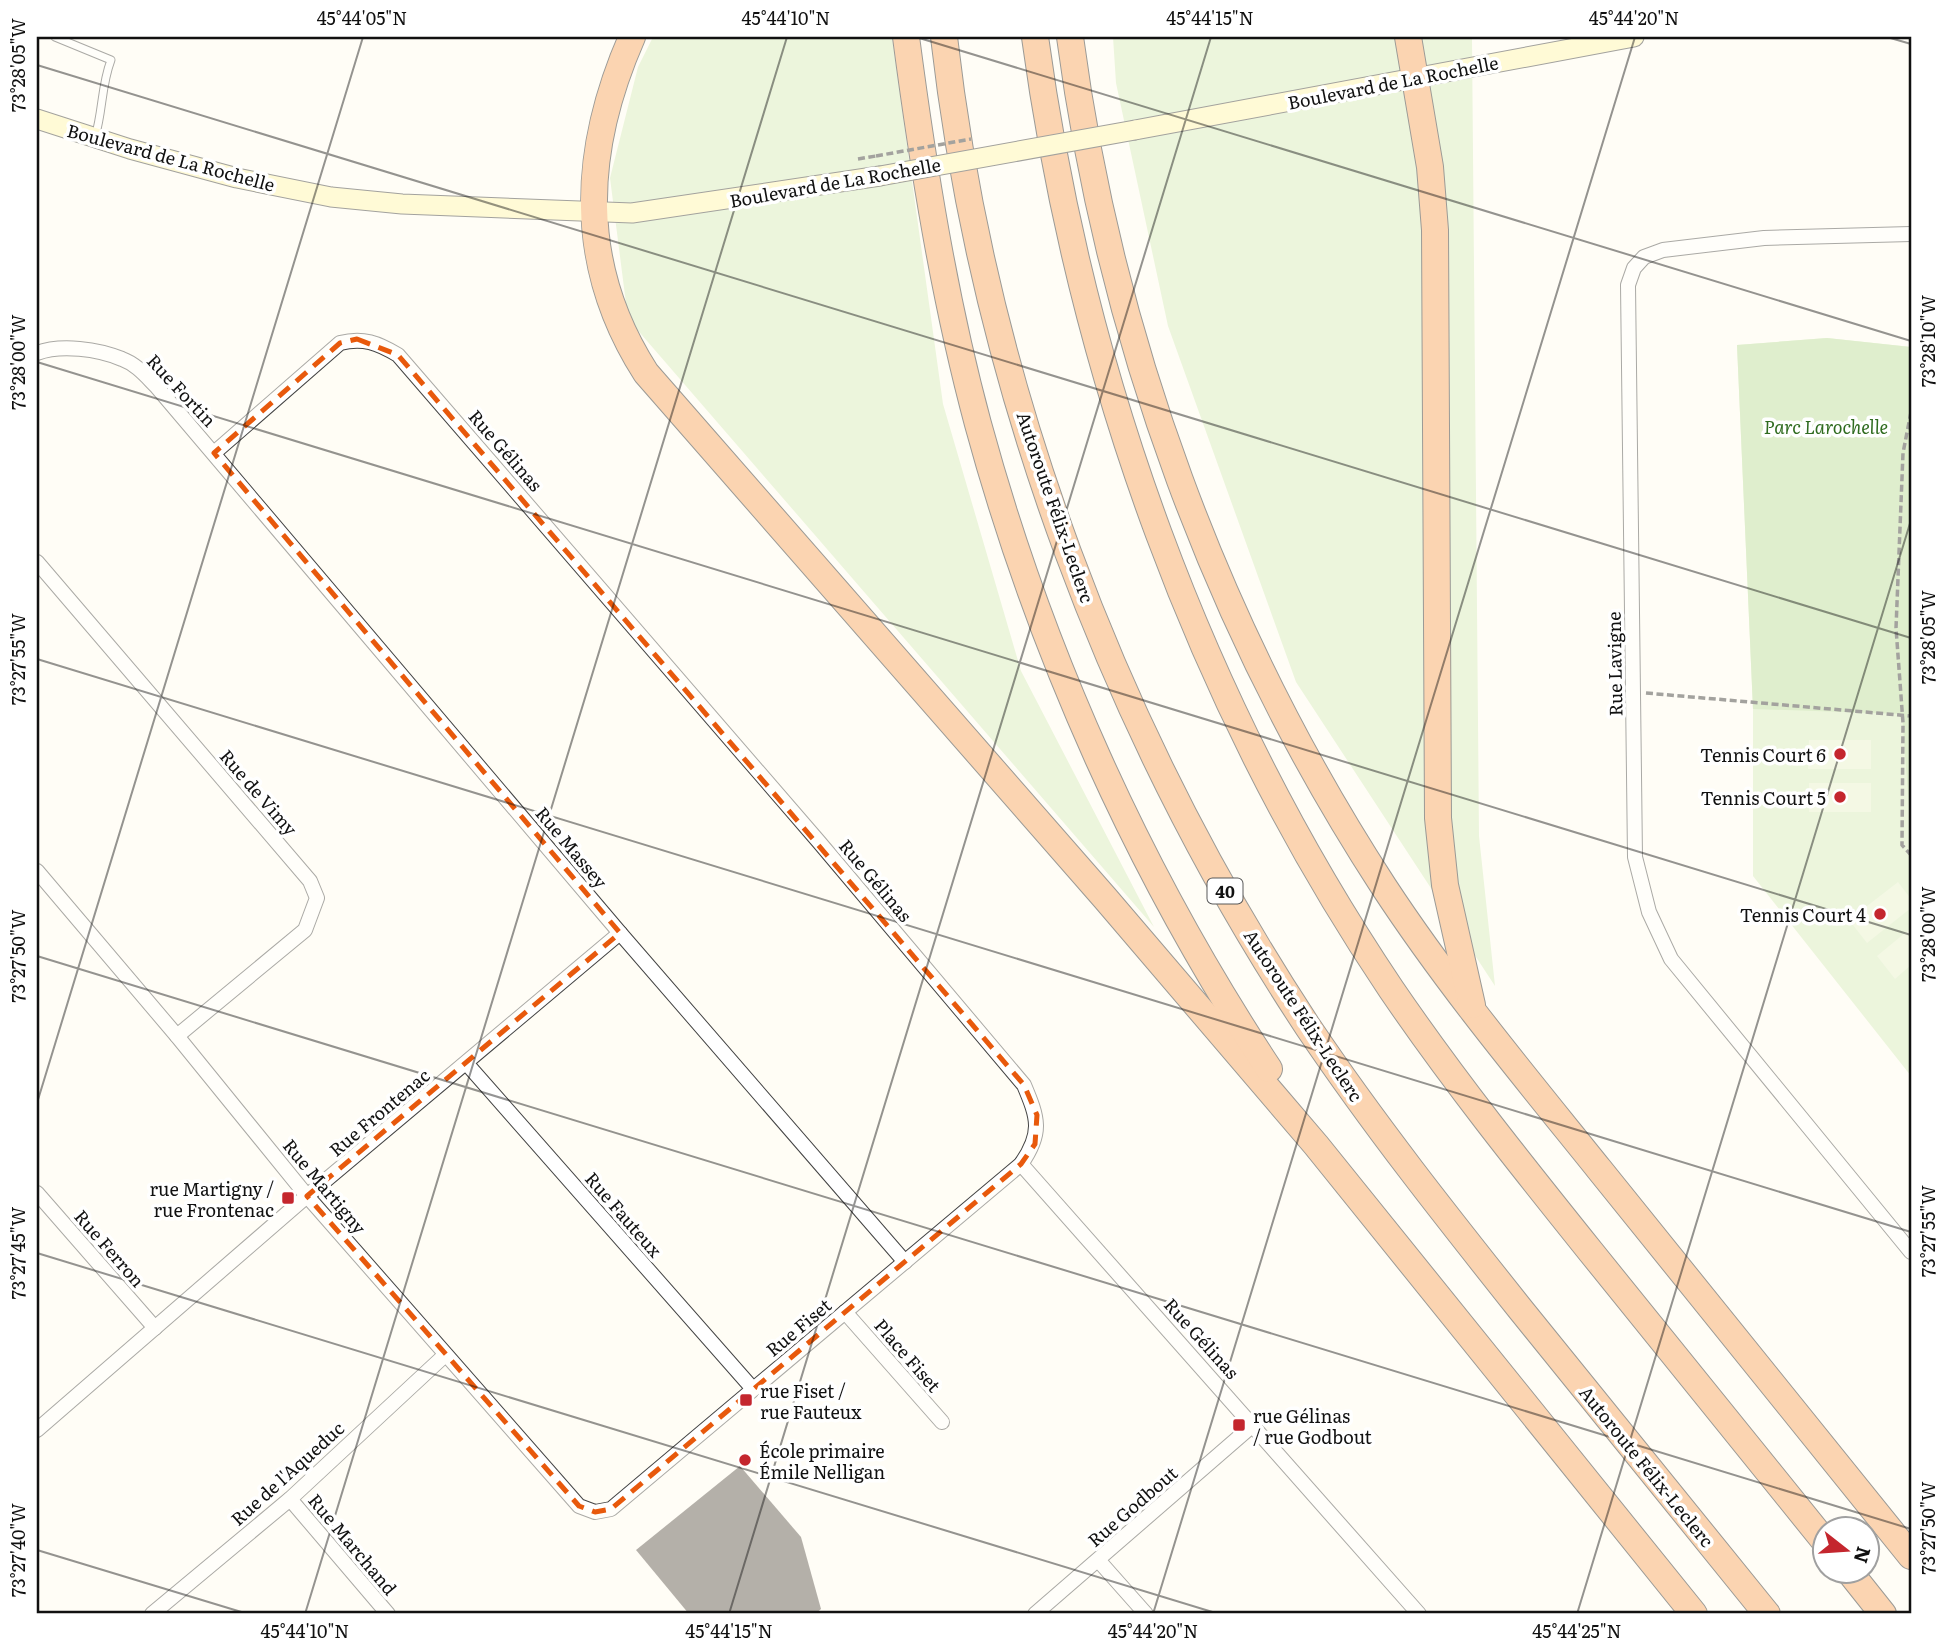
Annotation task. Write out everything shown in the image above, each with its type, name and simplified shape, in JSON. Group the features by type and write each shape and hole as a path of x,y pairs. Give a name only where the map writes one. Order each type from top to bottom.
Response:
{"highway":[{"path":"632,37 604,110 594,177 593,213 597,248 617,318 631,349 659,389 1105,898 1316,1145 1694,1614"},
{"path":"906,37 927,174 966,373 985,446 1037,607 1093,745 1134,834 1211,975 1316,1145"},
{"name":"Autoroute Félix-Leclerc","path":"944,37 953,105 979,246 999,330 1028,429 1087,598 1128,699 1185,818 1273,971 1380,1129 1767,1614"},
{"path":"1035,37 1072,242 1124,435 1190,613 1269,782 1345,917 1444,1064 1505,1145 1812,1526"},
{"path":"1070,37 1087,144 1119,287 1157,416 1219,576 1284,717 1325,791 1400,911 1474,1013 1911,1556"},
{"path":"1408,37 1430,167 1435,230 1439,844 1474,1013"},
{"path":"1859,1584 1884,1614"}],"street":[{"name":"Boulevard de La Rochelle","path":"37,119 210,171 331,197 402,204 632,213 880,176 1634,37"},
{"name":"Rue Lavigne","path":"1911,234 1764,238 1676,248 1644,257 1634,268 1628,285 1635,857 1649,912 1671,959 1911,1252"},
{"name":"Rue Gélinas","path":"214,453 340,343 358,339 381,344 398,355 819,842 1024,1085 1037,1115 1035,1144 1021,1164 1419,1614"},
{"name":"Rue Fortin","path":"37,353 51,348 88,350 123,359 156,386 214,453"},
{"name":"Rue Massey","path":"214,453 620,933 905,1262"},
{"name":"Rue de Vimy","path":"37,562 310,881 317,898 305,930 177,1036"},
{"name":"Rue Martigny","path":"37,871 444,1356 579,1506 595,1512"},
{"name":"Rue Frontenac","path":"37,1430 307,1196 620,933"},
{"name":"Rue Fauteux","path":"467,1064 753,1389"},
{"name":"Rue Fiset","path":"595,1512 611,1508 1021,1164"},
{"name":"Rue Ferron","path":"37,1194 155,1328"},
{"name":"Place Fiset","path":"845,1312 942,1422"},
{"name":"Rue de l'Aqueduc","path":"152,1614 290,1499 444,1356"},
{"name":"Rue Godbout","path":"1035,1614 1253,1425"},
{"name":"Rue Marchand","path":"290,1499 388,1614"},
{"path":"1099,1561 1146,1614"}],"lane":[{"path":"55,37 111,61 103,81 100,115 94,138"}],"path":[{"path":"1911,412 1903,453 1896,628 1903,723 1902,845 1911,855"},
{"path":"1634,693 1911,716"}],"highlighted area":[{"path":"357,339 398,355 1024,1085 1037,1115 1035,1144 1021,1164 611,1509 595,1512 579,1506 307,1196 620,933 214,453 340,343"}],"green space":[{"path":"653,37 892,37 943,404 1021,671 1154,927 628,319 610,178 638,67"},
{"path":"1113,37 1472,39 1479,836 1495,986 1296,682 1168,326 1116,83"},
{"name":"Parc Larochelle","path":"1827,338 1911,347 1911,1076 1753,876 1753,709 1737,345"},
{"name":"Parc Larochelle","path":"1827,338 1911,347 1911,833 1902,714 1753,709 1737,345"},
{"name":"Tennis Court 6","path":"1809,740 1871,740 1871,769 1808,769"},
{"name":"Tennis Court 5","path":"1809,783 1871,783 1871,812 1809,812"},
{"name":"Tennis Court 4","path":"1898,882 1911,899 1911,908 1867,943 1849,920"},
{"path":"1911,928 1911,965 1895,979 1877,956"}],"building":[{"path":"740,1466 801,1537 821,1609 815,1614 689,1614 636,1550"}],"place":[{"name":"Tennis Court 6","path":"1840,754"},
{"name":"Tennis Court 5","path":"1840,797"},
{"name":"Tennis Court 4","path":"1880,914"},
{"name":"rue Martigny / rue Frontenac","path":"288,1198"},
{"name":"rue Fiset / rue Fauteux","path":"746,1400"},
{"name":"rue Gélinas / rue Godbout","path":"1239,1425"},
{"name":"École primaire Émile Nelligan","path":"745,1460"}]}
